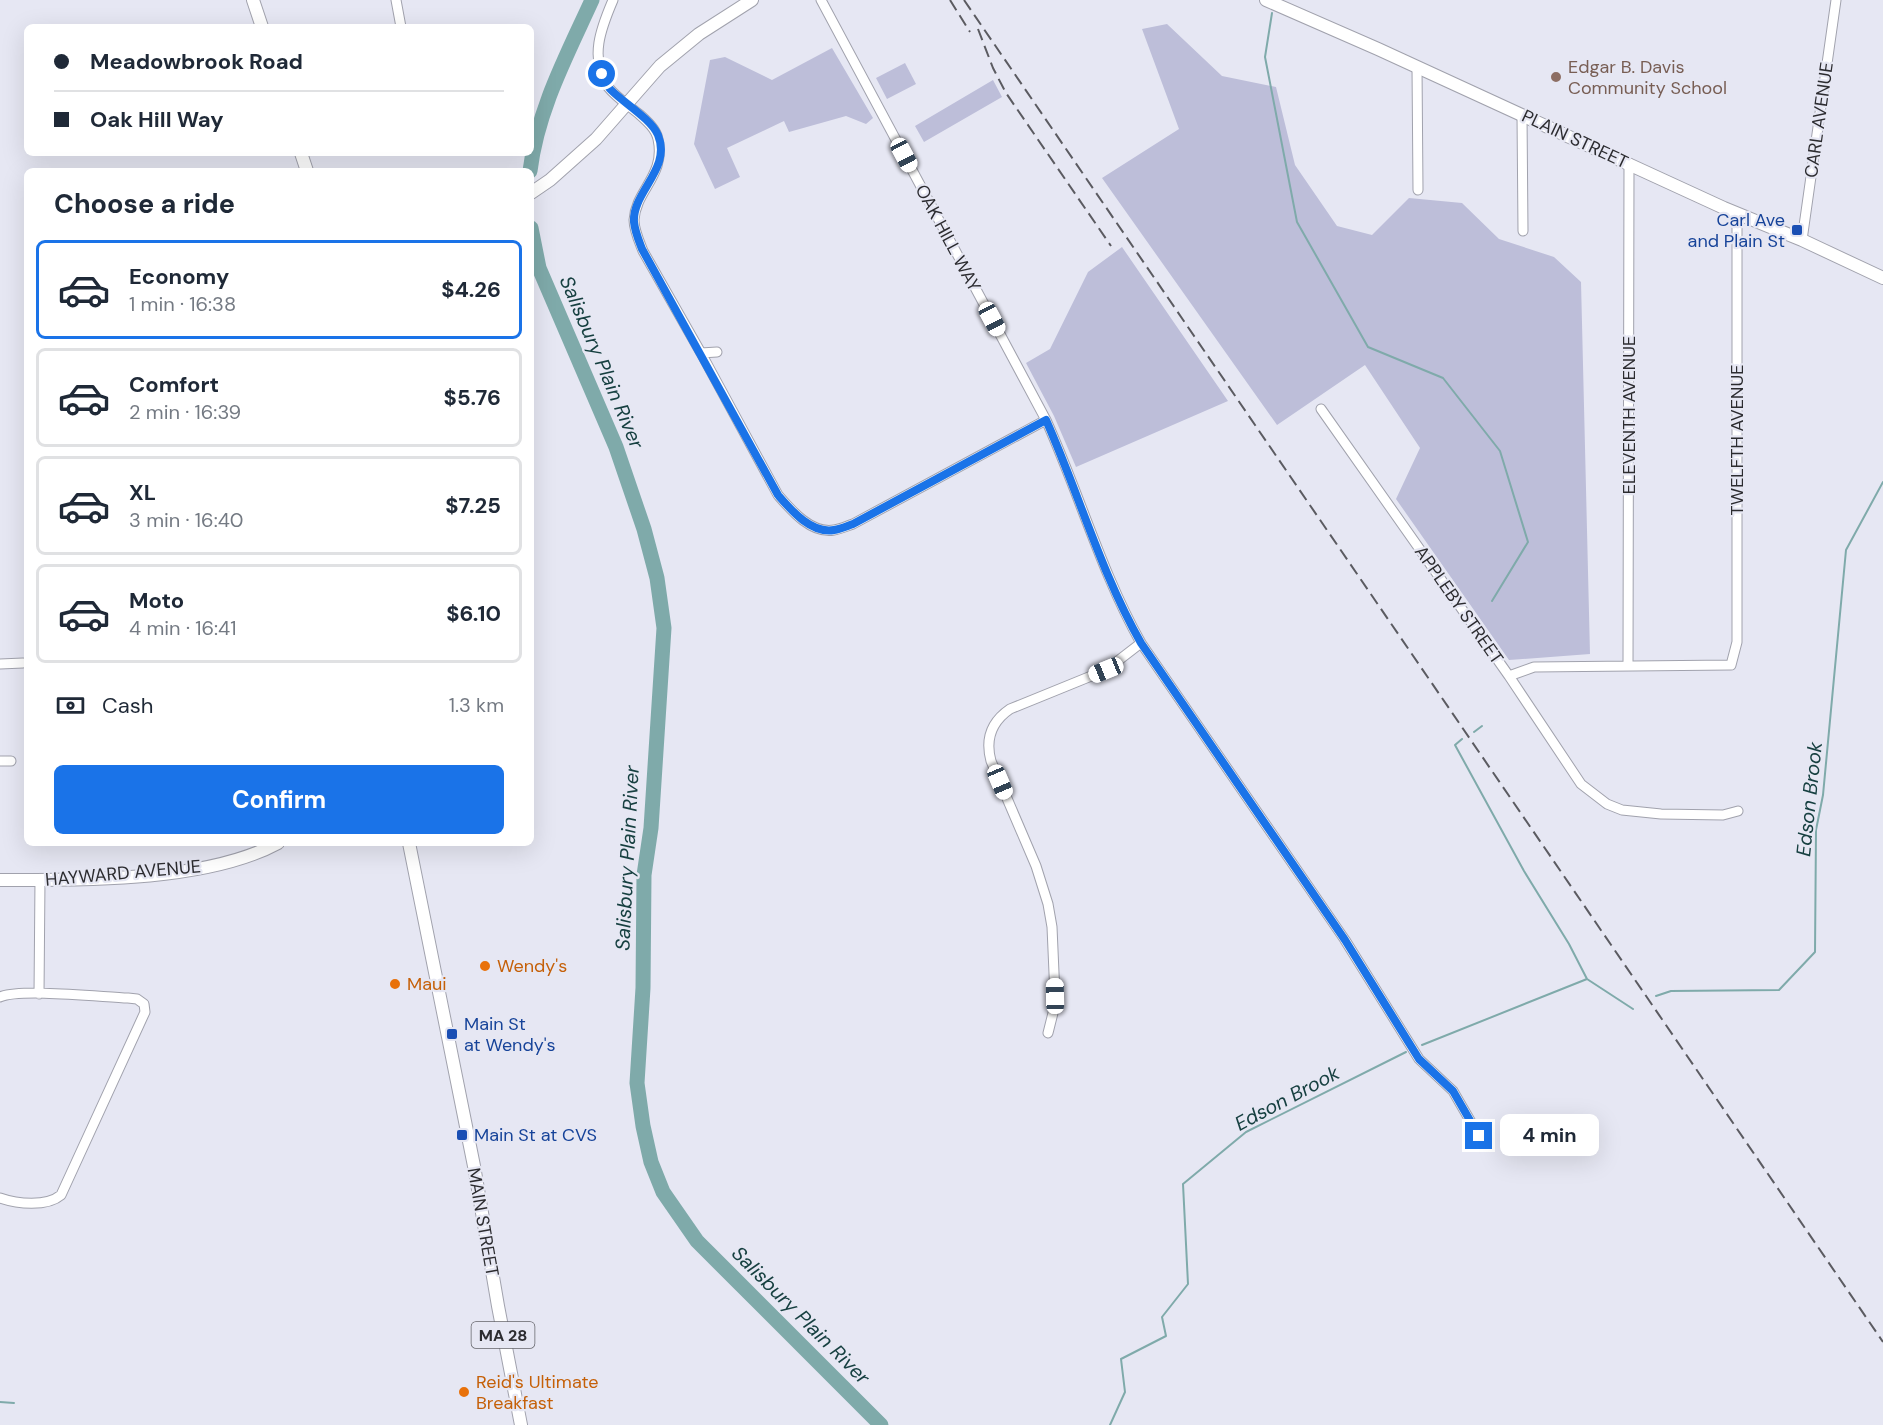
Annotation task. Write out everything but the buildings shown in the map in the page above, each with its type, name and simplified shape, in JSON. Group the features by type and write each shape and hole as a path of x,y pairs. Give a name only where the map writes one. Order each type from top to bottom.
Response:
{"main road":[{"path":"253,0 261,24"},
{"path":"534,192 596,139 646,80 677,52 699,34 752,0"},
{"name":"PLAIN STREET","path":"1266,0 1883,278"},
{"name":"HAYWARD AVENUE","path":"0,880 100,879 173,872 234,861 271,846"},
{"name":"MAIN STREET","path":"410,846 474,1166 521,1425"}],"street":[{"path":"396,0 400,24"},
{"path":"613,0 600,31 598,56 602,74 609,88 649,123 658,135 660,149 654,176 638,204 634,221 637,234 643,251 778,495 794,513 815,527 832,530 853,524 1046,420"},
{"name":"OAK HILL WAY","path":"821,0 1046,420 1124,613 1141,643 1345,940 1419,1059 1453,1091 1479,1136"},
{"name":"CARL AVENUE","path":"1802,240 1836,0"},
{"path":"1417,67 1418,190"},
{"path":"1522,115 1523,231"},
{"name":"ELEVENTH AVENUE","path":"1628,666 1629,164"},
{"name":"TWELFTH AVENUE","path":"1731,665 1737,642 1737,213"},
{"path":"701,353 717,352"},
{"name":"APPLEBY STREET","path":"1321,409 1509,676 1534,667 1731,665"},
{"path":"1048,1033 1055,996 1051,916 1039,873 991,761 988,749 989,737 994,724 1010,709 1106,670 1141,643"},
{"path":"0,664 23,663"},
{"path":"1509,676 1581,784 1607,804 1622,810 1661,814 1722,815 1738,811"},
{"path":"0,761 11,761"},
{"path":"39,994 40,880"},
{"path":"0,998 9,994 39,994 137,999 144,1005 145,1012 60,1195 54,1200 45,1202 10,1201 0,1198"}],"shaded area":[{"path":"1167,24 1222,76 1276,87 1295,165 1337,226 1372,235 1409,198 1462,203 1499,239 1554,257 1581,282 1590,654 1509,660 1396,499 1420,448 1365,365 1277,425 1102,178 1179,129 1142,29"},
{"path":"832,48 873,118 866,124 846,116 789,132 784,121 727,148 740,177 715,189 694,144 710,60 725,57 772,80"},
{"path":"905,63 916,84 887,99 876,78"},
{"path":"993,80 1002,97 924,142 915,126"},
{"path":"1122,247 1228,401 1076,467 1054,416 1026,363 1050,349 1088,272"}],"waterway":[{"name":"Salisbury Plain River","path":"534,149 546,105 592,0"},
{"path":"1272,13 1265,57 1297,222 1368,347 1443,378 1500,451 1528,542 1492,601"},
{"name":"Salisbury Plain River","path":"531,168 533,156"},
{"name":"Salisbury Plain River","path":"534,243 539,268 616,447 644,529 657,578 664,628 651,828 644,875 643,988 637,1083 651,1162 663,1192 697,1241 881,1425"},
{"name":"Edson Brook","path":"1656,996 1671,991 1779,990 1815,952 1816,830 1823,795 1846,550 1883,482"},
{"path":"1474,732 1482,726"},
{"path":"1462,739 1455,745 1524,871 1569,944 1587,979"},
{"name":"Edson Brook","path":"1422,1045 1587,979 1633,1009"},
{"name":"Edson Brook","path":"1110,1425 1125,1392 1121,1359 1166,1336 1162,1317 1188,1284 1183,1184 1246,1132 1406,1052"},
{"path":"0,1402 14,1403"}],"railway":[{"path":"950,0 970,32"},
{"path":"964,0 1883,1342"},
{"path":"978,29 993,68 1006,93 1111,246"}],"place":[{"name":"Edgar B. Davis Community School","path":"1556,77"},
{"name":"Carl Ave and Plain St","path":"1797,230"},
{"name":"Wendy's","path":"485,966"},
{"name":"Maui","path":"395,984"},
{"name":"Main St at Wendy's","path":"452,1034"},
{"name":"Main St at CVS","path":"462,1135"},
{"name":"Reid's Ultimate Breakfast","path":"464,1392"}],"route":[{"path":"602,74 609,88 649,123 658,135 660,149 658,163 654,176 638,204 634,221 642,249 778,495 794,513 815,527 832,530 853,524 1046,420 1124,613 1141,643 1345,940 1419,1059 1453,1091 1479,1136"}]}
